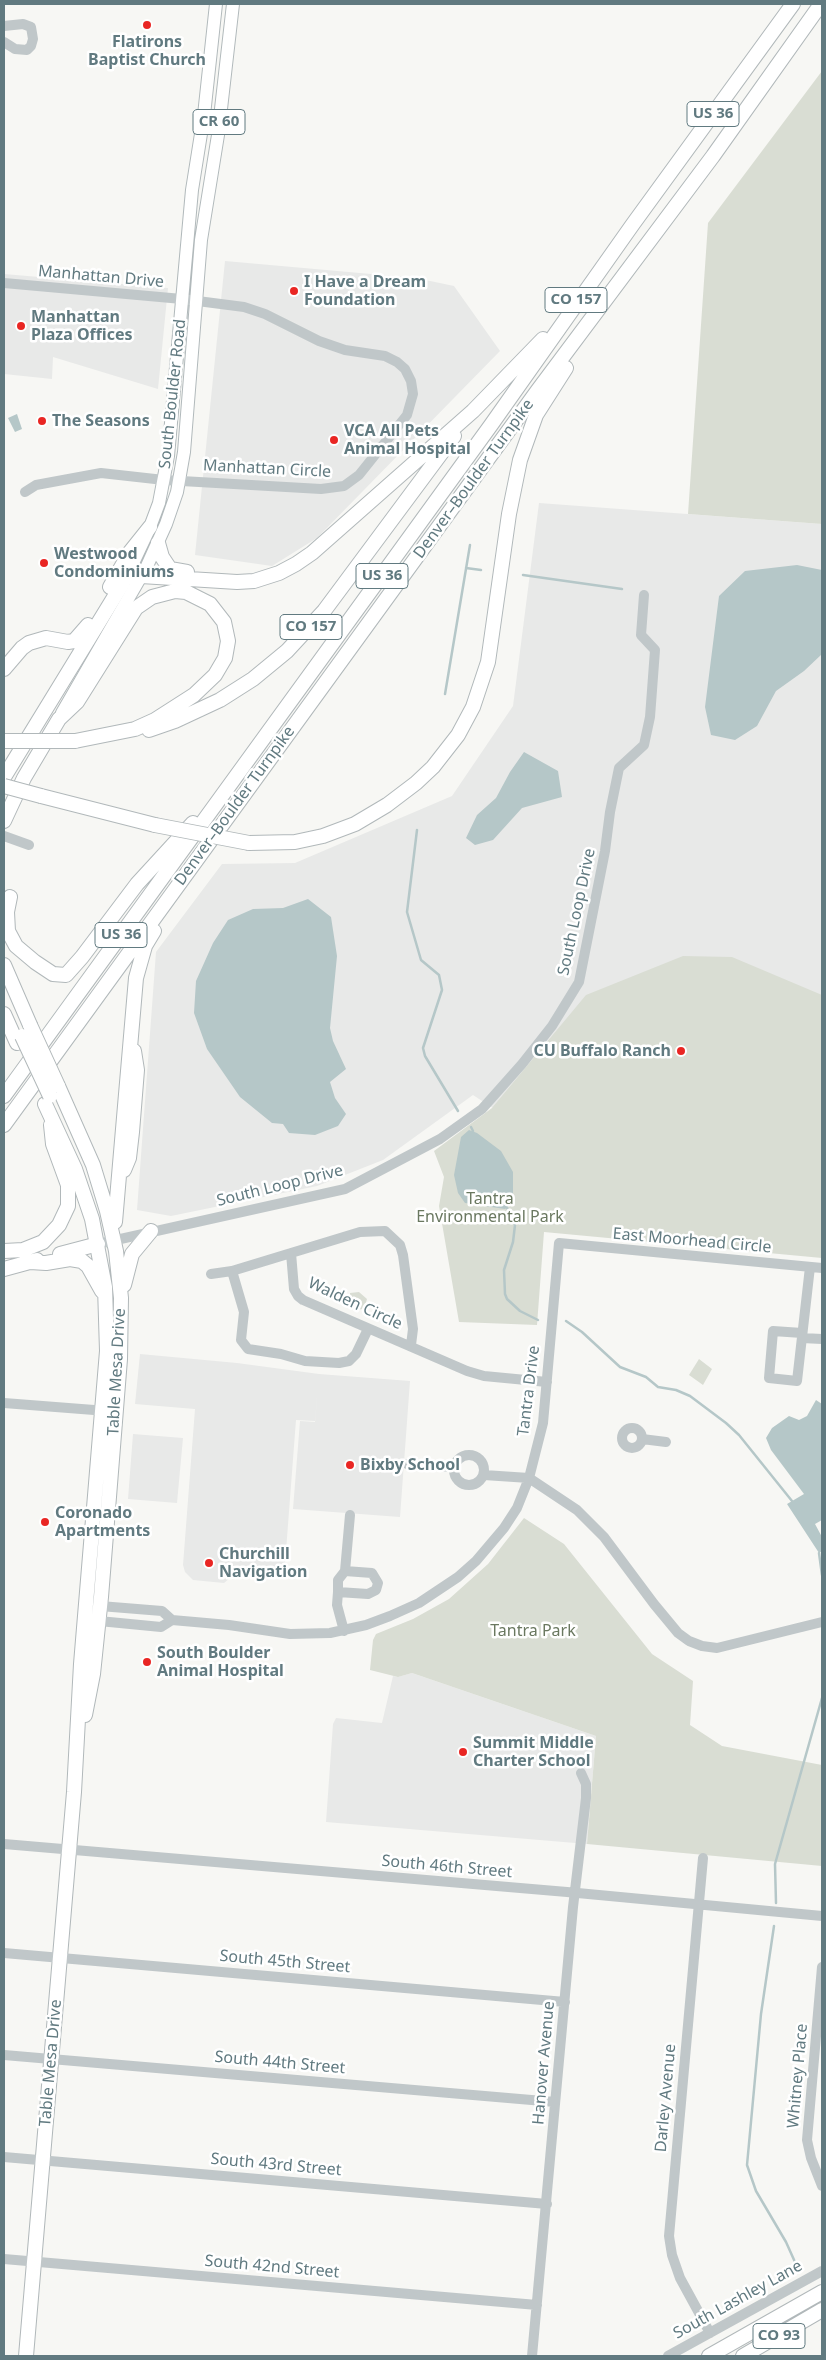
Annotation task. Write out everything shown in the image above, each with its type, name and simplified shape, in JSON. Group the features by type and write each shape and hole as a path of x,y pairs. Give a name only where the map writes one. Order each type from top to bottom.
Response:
{"highway":[{"name":"Denver–Boulder Turnpike","path":"4,1096 491,425 633,224 793,4"},
{"name":"Denver–Boulder Turnpike","path":"4,1125 538,390 713,156 821,4"},
{"name":"CO 157","path":"4,741 75,742 121,738 175,721 220,700 272,664 300,638 324,611 473,411 550,331 633,224"},
{"name":"CO 157","path":"4,786 155,825 249,843 295,842 323,836 355,824 387,805 416,783 444,755 458,735 473,707 488,662 512,497 523,449 533,423 547,395 592,328 615,288"},
{"path":"126,578 141,576 226,582 254,580 279,573 312,553 473,411"},
{"path":"4,669 22,648 30,643 46,638 68,642 80,636 130,552 150,528"},
{"path":"158,542 162,557 170,568 206,574 226,582"},
{"name":"South Boulder Road","path":"4,777 126,578"},
{"path":"59,720 77,702 128,619 145,600 164,592 186,592 201,597 216,609 224,622 227,634 227,650 220,668 205,685 155,720 118,733 75,742"},
{"name":"South Boulder Road","path":"4,821 24,778 59,720"},
{"path":"7,902 8,931 16,946 53,974 60,976 69,973 132,889 239,773"},
{"path":"114,1240 116,1188 129,1158 132,1132 137,1070 131,1025 136,978 145,946 186,874"},
{"name":"Table Mesa Drive","path":"4,965 23,1035 51,1100 83,1188 98,1244 106,1299 109,1411 100,1606 92,1674 76,1770"},
{"name":"Table Mesa Drive","path":"6,1021 23,1035 51,1100 80,1135 93,1165 114,1240 121,1298 122,1336 109,1411 79,1695 76,1770 26,2356"},
{"path":"4,1251 23,1250 43,1242 58,1225 68,1206 70,1191 51,1138 51,1100"},
{"path":"121,1298 130,1259 141,1241 151,1232"},
{"path":"4,1268 98,1244"},
{"path":"30,1262 46,1263 76,1259 82,1261 88,1266 106,1299"},
{"name":"CO 93","path":"709,2356 728,2351 822,2292"},
{"name":"CO 93","path":"743,2356 822,2310"}],"main road":[{"name":"South Boulder Road","path":"126,578 150,528 164,480 192,190 204,115 216,4"},
{"name":"South Boulder Road","path":"59,720 141,576 172,508 180,480 184,452 201,240 218,135 233,4"}],"street":[{"path":"4,26 23,24 31,27 33,39 31,46 27,50 15,49 4,42"},
{"name":"Manhattan Drive","path":"4,284 196,301"},
{"name":"Manhattan Circle","path":"25,492 36,485 101,473 164,480 321,489 344,486 359,475 408,415 413,394 411,381 405,369 397,362 385,356 345,350 330,345 266,314 244,307 196,301"},
{"name":"South Loop Drive","path":"98,1244 345,1189 440,1139 482,1109 522,1064 552,1026 579,982 619,768 644,745 650,717 656,650 641,635 644,595"},
{"path":"4,836 29,845"},
{"name":"Walden Circle","path":"211,1274 232,1272 360,1232 385,1231 400,1245 403,1255 413,1329 411,1345"},
{"name":"East Moorhead Circle","path":"559,1244 822,1268"},
{"name":"Tantra Drive","path":"87,1611 100,1606 162,1612 172,1620 229,1625 290,1634 344,1631 372,1623 419,1603 458,1576 476,1561 504,1528 517,1508 529,1478 543,1423 559,1244"},
{"name":"Walden Circle","path":"291,1254 294,1289 298,1296 368,1329 411,1345 460,1368 484,1376 547,1382"},
{"path":"810,1267 802,1336 797,1381 769,1378 774,1330 802,1336 822,1339"},
{"path":"232,1272 244,1312 241,1340 248,1349 281,1354 306,1361 339,1363 349,1361 356,1354 368,1329"},
{"path":"4,1403 109,1411"},
{"path":"642,1439 666,1442"},
{"path":"464,1456 474,1456 483,1465 484,1475 476,1484 464,1484 456,1476 455,1467 464,1456"},
{"path":"407,1464 455,1467"},
{"path":"484,1475 529,1478 577,1510 594,1525 654,1604 678,1633 689,1641 702,1646 717,1648 822,1622"},
{"path":"344,1631 337,1606 338,1580 345,1571 350,1515"},
{"path":"338,1592 366,1594 377,1589 378,1581 373,1574 345,1571"},
{"path":"87,1611 99,1621"},
{"name":"Tantra Drive","path":"99,1621 161,1627 172,1620"},
{"name":"Hanover Avenue","path":"532,2356 574,1892 586,1798 586,1784 581,1773"},
{"name":"South 46th Street","path":"4,1844 574,1892 822,1916"},
{"name":"Darley Avenue","path":"703,1858 669,2236 680,2278 710,2333"},
{"name":"South 45th Street","path":"4,1953 565,2002"},
{"name":"Whitney Place","path":"822,1967 807,2140 811,2158 822,2186"},
{"name":"South 44th Street","path":"4,2055 554,2102"},
{"name":"South 43rd Street","path":"4,2158 546,2204"},
{"name":"South 42nd Street","path":"4,2259 537,2305"},
{"name":"South Lashley Lane","path":"668,2356 822,2271"}],"shaded area":[{"path":"225,261 416,278 454,286 500,351 317,538 272,566 195,555"},
{"path":"4,274 168,288 158,389 53,357 52,379 4,374"},
{"path":"17,414 22,429 15,432 8,418"},
{"path":"539,503 822,524 822,1258 517,1124 473,1095 383,1160 317,1186 171,1216 137,1210 156,952 222,864 295,863 452,796 513,706"},
{"path":"797,565 822,570 822,654 804,671 776,691 757,726 735,740 711,735 705,707 719,596 745,571"},
{"path":"524,752 558,771 562,797 522,808 493,840 475,845 466,838 477,815 496,798 510,772"},
{"path":"308,899 331,917 337,956 330,1028 333,1041 346,1069 330,1082 335,1098 346,1114 338,1126 315,1135 289,1133 283,1124 272,1123 240,1097 207,1049 194,1013 196,981 213,943 228,920 253,909 283,908"},
{"path":"469,1130 477,1133 501,1151 513,1172 513,1192 510,1205 505,1209 465,1203 458,1193 454,1175 461,1137"},
{"path":"140,1354 237,1363 319,1374 410,1381 400,1517 293,1509 300,1421 315,1422 318,1386 315,1421 296,1420 284,1577 236,1573 224,1583 193,1580 185,1572 183,1565 195,1409 135,1404"},
{"path":"816,1400 822,1404 822,1520 815,1524 822,1537 822,1551 819,1553 787,1504 804,1494 771,1450 766,1438 772,1428 789,1416 799,1420 807,1416"},
{"path":"133,1434 183,1438 177,1503 128,1499"},
{"name":"Summit Middle Charter School","path":"412,1673 596,1736 587,1844 326,1822 333,1724 336,1718 382,1723 393,1676 398,1677"}],"green space":[{"path":"822,71 822,524 688,514 708,223"},
{"name":"CU Buffalo Ranch","path":"683,956 732,957 822,995 822,1258 544,1232 537,1325 459,1322 439,1206 444,1177 434,1151 492,1108 586,995"},
{"path":"359,1292 367,1299 364,1309 352,1310 345,1305 346,1296 350,1296 350,1293"},
{"path":"699,1359 712,1369 703,1385 689,1375"},
{"name":"Tantra Park","path":"524,1518 564,1544 652,1654 693,1681 690,1725 722,1746 822,1765 822,1866 587,1844 596,1736 412,1673 398,1677 370,1670 373,1640 376,1634 413,1619 449,1599 488,1564"}],"waterway":[{"path":"445,694 470,545"},
{"path":"466,568 481,570"},
{"path":"523,575 622,589"},
{"path":"417,830 407,912 421,960 439,975 442,990 423,1048 425,1056 458,1111"},
{"path":"471,1127 473,1131"},
{"path":"507,1208 513,1215 515,1225 513,1242 504,1270 505,1294 507,1299 520,1311 538,1320"},
{"path":"566,1321 582,1332 620,1367 646,1377 658,1387 676,1390 690,1396 726,1423 739,1435 792,1501"},
{"path":"819,1553 822,1575"},
{"path":"776,1903 775,1864 822,1698"},
{"path":"774,1926 761,2014 747,2165 756,2191 786,2242 799,2271"}],"place":[{"name":"Flatirons Baptist Church","path":"147,25"},
{"name":"I Have a Dream Foundation","path":"294,291"},
{"name":"Manhattan Plaza Offices","path":"21,326"},
{"name":"The Seasons","path":"42,421"},
{"name":"VCA All Pets Animal Hospital","path":"334,440"},
{"name":"Westwood Condominiums","path":"44,563"},
{"name":"CU Buffalo Ranch","path":"681,1051"},
{"name":"Bixby School","path":"350,1465"},
{"name":"Coronado Apartments","path":"45,1522"},
{"name":"Churchill Navigation","path":"209,1563"},
{"name":"South Boulder Animal Hospital","path":"147,1662"},
{"name":"Summit Middle Charter School","path":"463,1752"}],"park label":[{"name":"Tantra Environmental Park","path":"490,1208"}]}
